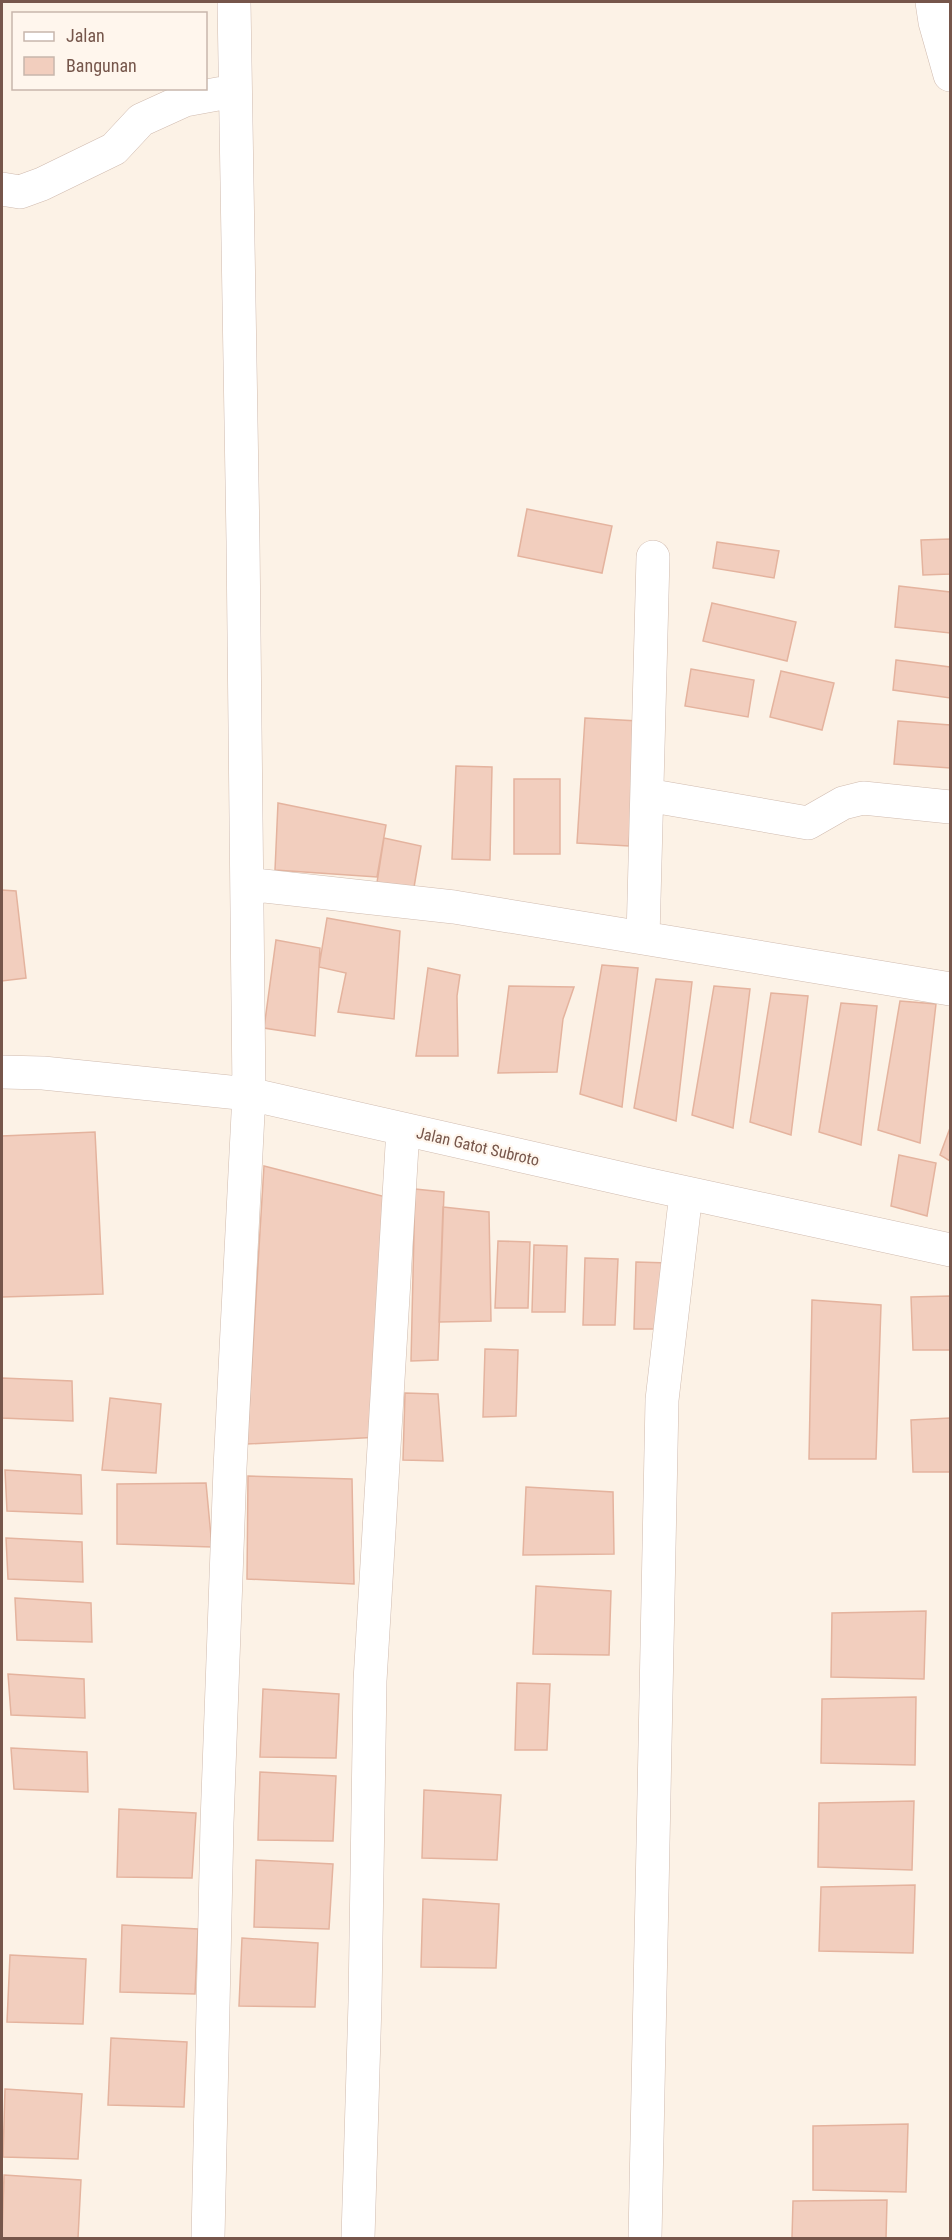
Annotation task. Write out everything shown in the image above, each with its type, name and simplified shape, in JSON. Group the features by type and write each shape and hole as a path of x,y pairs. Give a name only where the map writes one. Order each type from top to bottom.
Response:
{"street":[{"path":"208,2238 217,1823 229,1492 249,1094 234,2"},
{"path":"932,2 935,22 951,75"},
{"path":"2,189 20,192 42,184 114,149 141,120 185,100 234,91"},
{"path":"643,938 653,557"},
{"path":"646,795 808,823 843,803 863,798 951,807"},
{"path":"247,884 454,907 951,989"},
{"name":"Jalan Gatot Subroto","path":"2,1072 43,1072 249,1094 686,1193 951,1250"},
{"path":"358,2238 370,1681 403,1129"},
{"path":"645,2238 662,1400 686,1193"}],"building":[{"path":"527,509 612,526 602,573 518,556"},
{"path":"950,539 950,574 923,575 921,540"},
{"path":"717,542 779,551 774,578 713,568"},
{"path":"899,586 950,592 950,633 895,627"},
{"path":"712,603 796,622 787,661 703,641"},
{"path":"896,660 950,667 950,698 893,690"},
{"path":"691,669 754,680 748,717 685,706"},
{"path":"781,671 834,683 822,730 770,717"},
{"path":"585,718 638,721 629,846 577,843"},
{"path":"898,721 950,725 950,768 894,764"},
{"path":"456,766 492,767 490,860 452,859"},
{"path":"514,779 560,779 560,854 514,854"},
{"path":"278,803 386,825 377,877 275,870"},
{"path":"384,838 421,846 412,899 376,889"},
{"path":"2,890 16,891 26,978 2,981"},
{"path":"327,918 400,931 394,1019 338,1012 346,973 319,967"},
{"path":"276,940 320,948 315,1036 264,1028"},
{"path":"602,965 638,968 622,1107 580,1094"},
{"path":"428,968 460,975 457,996 458,1056 416,1056"},
{"path":"656,979 692,982 676,1121 634,1108"},
{"path":"509,986 574,987 563,1019 557,1072 498,1073"},
{"path":"714,986 750,989 733,1128 692,1115"},
{"path":"771,993 808,996 791,1135 750,1122"},
{"path":"900,1001 936,1004 920,1143 878,1130"},
{"path":"841,1003 877,1006 861,1145 819,1132"},
{"path":"950,1128 950,1161 940,1155"},
{"path":"95,1132 103,1294 2,1297 2,1136"},
{"path":"899,1155 936,1163 927,1216 891,1206"},
{"path":"264,1166 390,1198 380,1437 247,1444"},
{"path":"415,1189 444,1192 438,1360 411,1361"},
{"path":"443,1207 489,1212 491,1321 439,1322"},
{"path":"498,1241 530,1242 528,1308 495,1308"},
{"path":"534,1245 567,1246 565,1312 532,1312"},
{"path":"585,1258 618,1259 615,1325 583,1325"},
{"path":"636,1262 669,1263 667,1329 634,1329"},
{"path":"950,1296 950,1350 913,1350 911,1297"},
{"path":"812,1300 881,1305 876,1459 809,1459"},
{"path":"485,1349 518,1350 516,1416 483,1417"},
{"path":"2,1378 72,1381 73,1421 2,1418"},
{"path":"405,1393 438,1394 443,1461 403,1460"},
{"path":"110,1398 161,1404 156,1473 102,1470"},
{"path":"950,1418 950,1472 913,1472 911,1420"},
{"path":"5,1470 81,1475 82,1514 7,1511"},
{"path":"248,1476 352,1479 354,1584 247,1579"},
{"path":"206,1483 212,1547 117,1544 117,1484"},
{"path":"526,1487 613,1492 614,1554 523,1555"},
{"path":"6,1538 82,1542 83,1582 8,1579"},
{"path":"536,1586 611,1591 609,1655 533,1654"},
{"path":"15,1598 91,1603 92,1642 17,1640"},
{"path":"926,1611 924,1679 831,1677 832,1613"},
{"path":"8,1674 84,1679 85,1718 11,1715"},
{"path":"517,1683 550,1684 547,1750 515,1750"},
{"path":"263,1689 339,1694 336,1758 260,1757"},
{"path":"916,1697 915,1765 821,1763 822,1699"},
{"path":"11,1748 87,1752 88,1792 14,1789"},
{"path":"260,1772 336,1776 333,1841 258,1840"},
{"path":"424,1790 501,1795 497,1860 422,1858"},
{"path":"914,1801 912,1870 818,1867 819,1803"},
{"path":"119,1809 196,1813 192,1878 117,1877"},
{"path":"256,1860 333,1864 329,1929 254,1927"},
{"path":"915,1885 913,1953 819,1951 821,1887"},
{"path":"423,1899 499,1904 496,1968 421,1967"},
{"path":"122,1925 198,1929 195,1994 120,1992"},
{"path":"242,1938 318,1943 315,2007 239,2006"},
{"path":"10,1955 86,1959 83,2024 7,2022"},
{"path":"111,2038 187,2042 184,2107 108,2105"},
{"path":"5,2089 82,2094 78,2159 3,2157"},
{"path":"908,2124 906,2192 813,2190 813,2126"},
{"path":"4,2175 81,2180 78,2238 2,2238"},
{"path":"887,2200 886,2238 792,2238 793,2201"}]}
